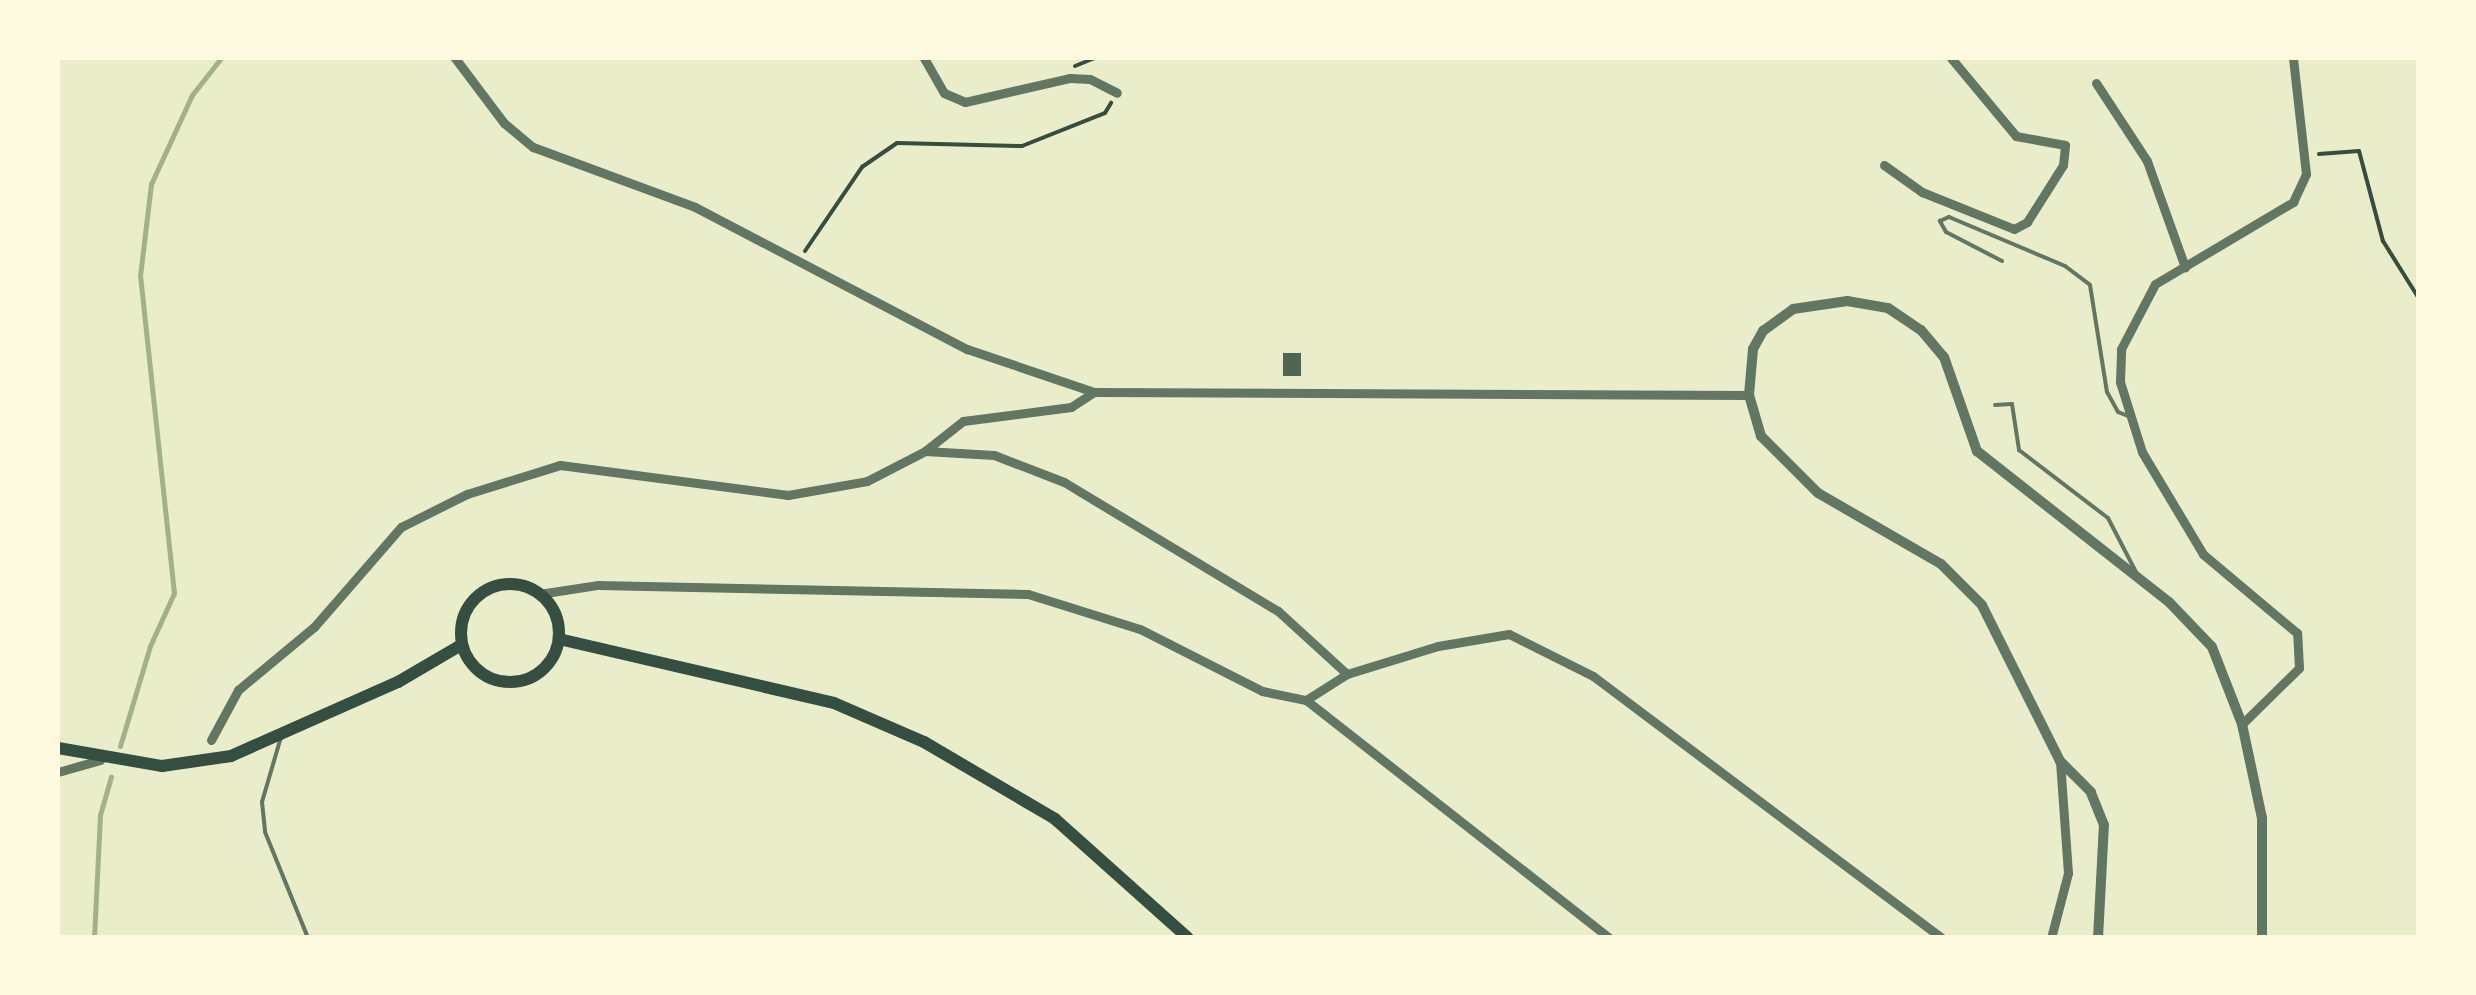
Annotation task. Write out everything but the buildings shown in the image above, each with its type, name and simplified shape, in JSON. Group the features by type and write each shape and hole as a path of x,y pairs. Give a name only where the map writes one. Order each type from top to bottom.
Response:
{"main road":[{"path":"507,584 539,594 553,609 559,638 544,669 513,683 481,674 462,646 465,611 490,588 507,584"},
{"path":"559,638 834,703 924,742 1055,819 1188,938"},
{"path":"58,748 100,760 162,766 231,756 413,675 462,646"}],"street":[{"path":"455,58 504,123 533,147 642,183 800,259 967,349 1094,392 1750,395"},
{"path":"924,58 944,92 965,102 1070,78 1090,78 1117,92"},
{"path":"1884,166 1922,192 2014,229 2027,222 2063,165 2065,145 2016,136 1951,58"},
{"path":"2242,724 2299,668 2297,633 2203,554 2142,452 2120,382 2121,350 2142,300 2185,267 2293,202 2306,174 2293,58"},
{"path":"2096,82 2147,162 2185,267"},
{"path":"2098,938 2104,825 2091,792 2060,761 1982,605 1941,564 1807,483 1761,436 1750,395 1753,349 1777,317 1814,303 1888,308 1920,330 1944,357 1977,451 2137,577 2212,647 2242,724 2262,818 2262,938"},
{"path":"211,740 238,690 314,627 401,527 467,494 560,466 788,495 867,481 925,451 963,421 1071,407 1094,392"},
{"path":"925,451 994,456 1064,482 1278,611 1348,674"},
{"path":"539,594 598,584 1028,594 1140,629 1262,691 1306,700 1610,938"},
{"path":"1306,700 1348,674 1438,646 1510,634 1593,676 1942,938"},
{"path":"58,772 100,760"},
{"path":"2051,938 2068,873 2060,761"}],"lane":[{"path":"2002,261 1946,232 1940,221 1949,217 2015,245 2090,284 2107,392 2118,412 2131,417"},
{"path":"1994,405 2012,404 2019,450 2108,518 2137,577"},
{"path":"282,732 262,802 265,832 308,938"}],"path":[{"path":"800,259 862,167 897,143 1022,146 1105,113 1117,92"},
{"path":"2304,156 2358,151 2383,242 2418,297"}],"waterway":[{"path":"120,746 150,646 174,593 140,276 151,184 192,95 221,58"},
{"path":"2418,172 2418,191"},
{"path":"94,938 100,815 111,777"}]}
